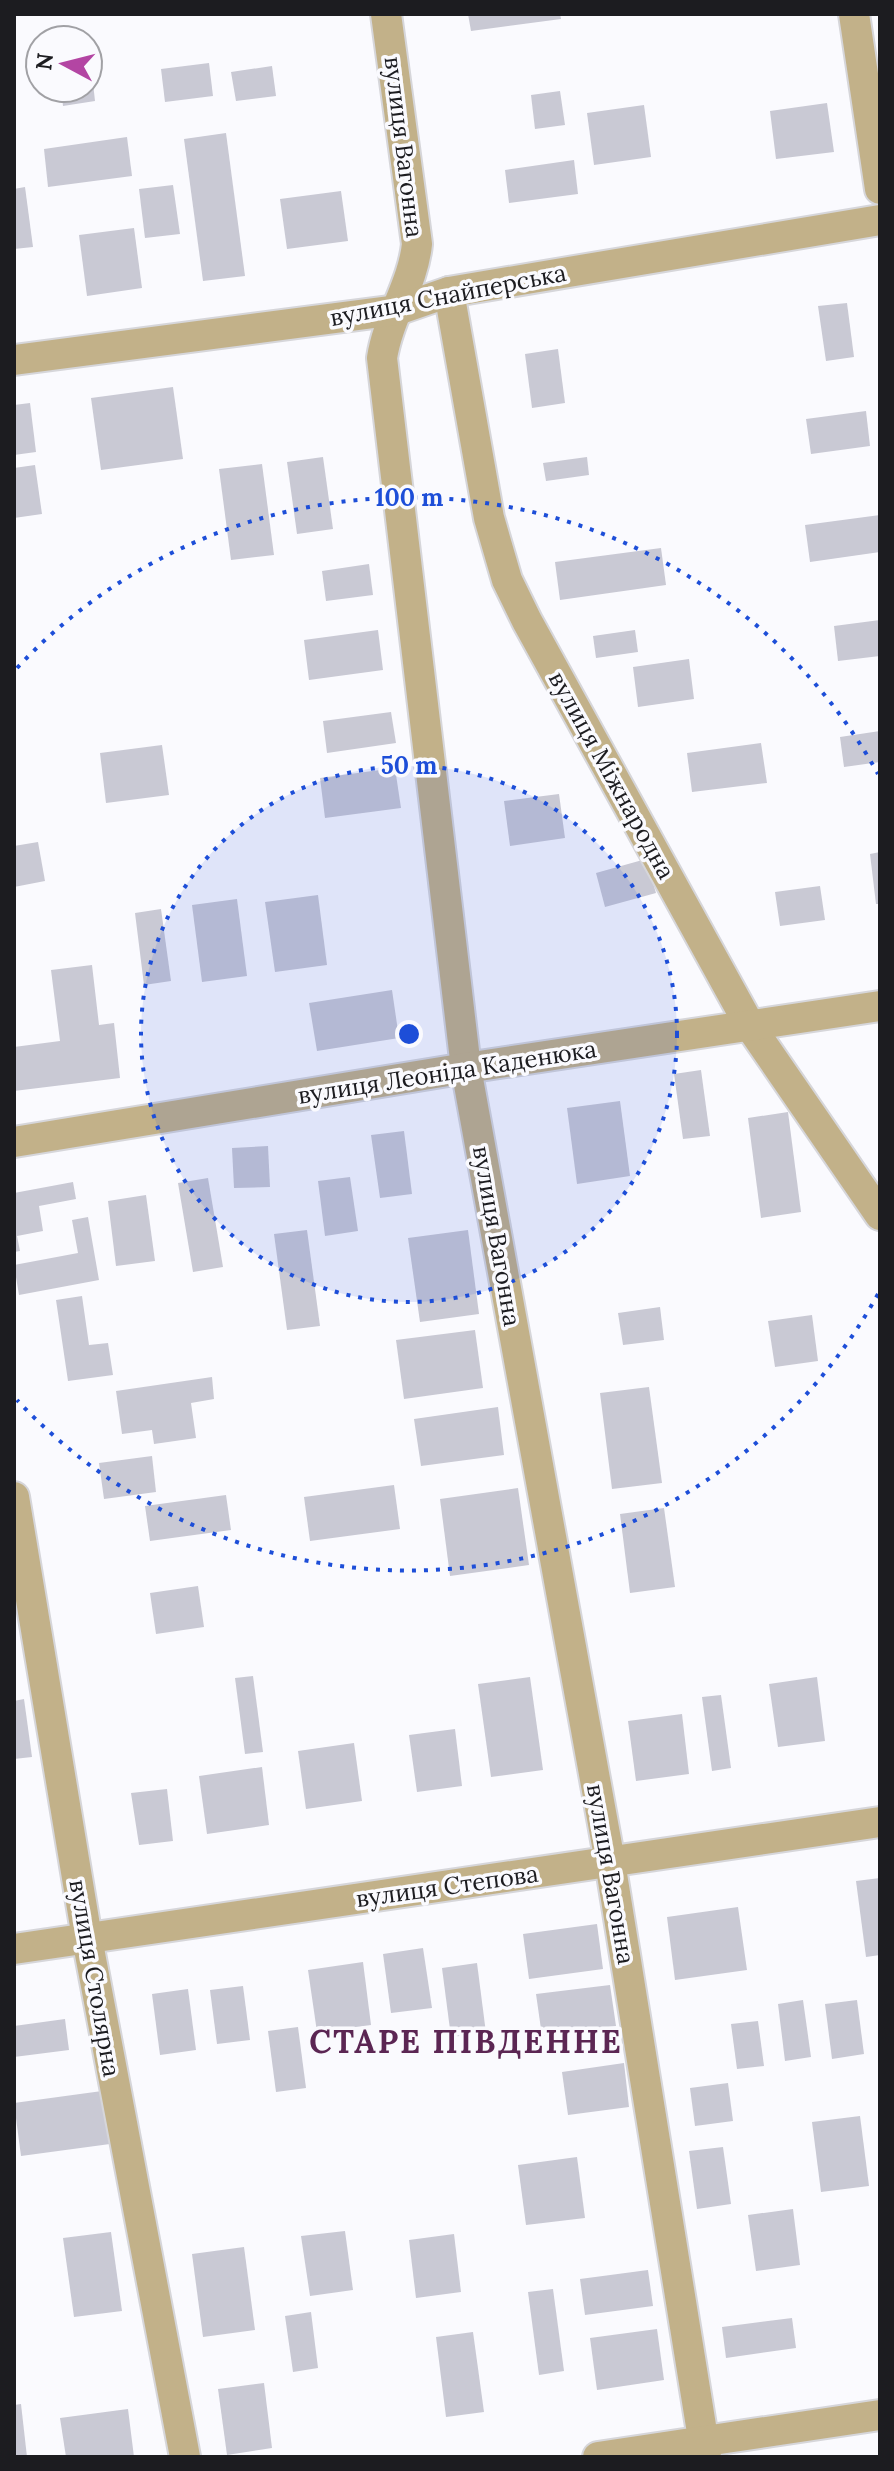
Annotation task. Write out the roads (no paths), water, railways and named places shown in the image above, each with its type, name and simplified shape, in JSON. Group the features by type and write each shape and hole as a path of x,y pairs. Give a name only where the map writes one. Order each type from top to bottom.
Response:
{"street":[{"name":"вулиця Вагонна","path":"386,14 417,244 415,262 385,341 382,358 466,1068 610,1862 705,2449"},
{"path":"854,14 880,189"},
{"name":"вулиця Снайперська","path":"14,360 397,310 449,292 880,220"},
{"name":"вулиця Міжнародна","path":"449,292 489,518 507,580 750,1026 880,1215"},
{"name":"вулиця Леоніда Каденюка","path":"14,1142 466,1068 880,1006"},
{"name":"вулиця Столярна","path":"14,1497 87,1938 185,2457"},
{"name":"вулиця Степова","path":"14,1949 880,1822"},
{"path":"598,2457 705,2449 880,2415"}],"district":[{"name":"СТАРЕ ПІВДЕННЕ","path":"466,2041"}]}
